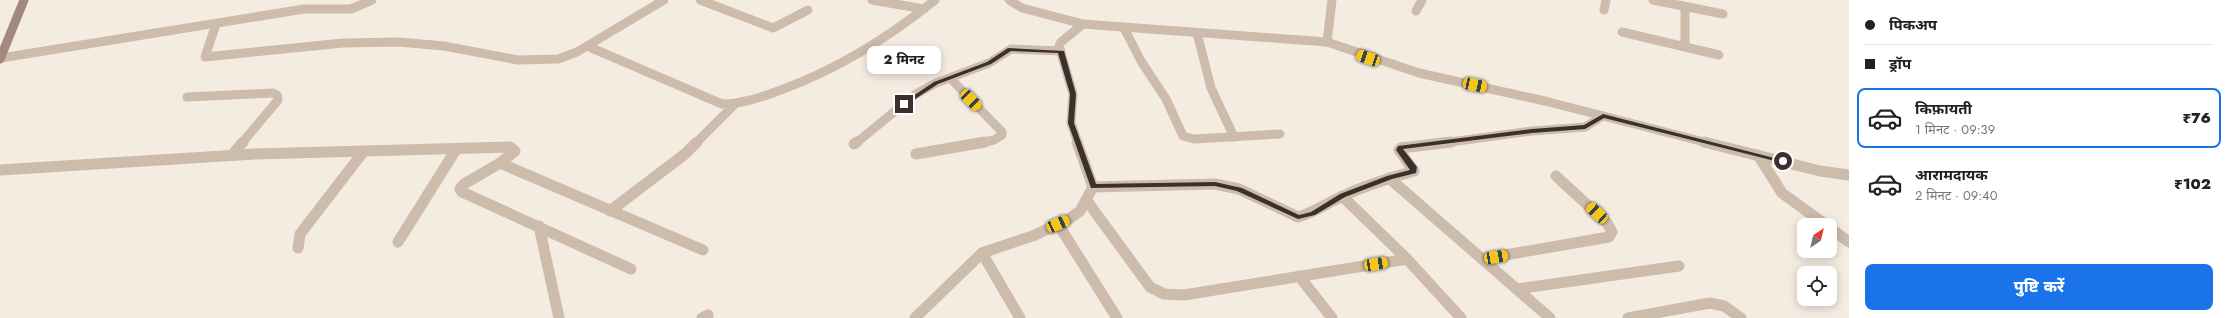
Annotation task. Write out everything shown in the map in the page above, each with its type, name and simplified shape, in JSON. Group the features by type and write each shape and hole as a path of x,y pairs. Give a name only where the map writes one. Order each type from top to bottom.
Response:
{"street":[{"path":"0,58 24,0"},
{"path":"0,58 304,9 351,9 372,0"},
{"path":"216,24 205,57 343,43 399,42 444,46 534,61 558,59 587,46 664,0"},
{"path":"700,0 773,28 808,10"},
{"path":"872,0 924,9"},
{"path":"587,46 722,104 734,105 799,84 831,70 863,52 935,0"},
{"path":"1009,0 1022,8 1083,24 1327,42 1364,56 1413,71 1603,116 1820,171 1849,175"},
{"path":"1327,42 1332,0"},
{"path":"1416,11 1422,0"},
{"path":"1604,10 1606,0"},
{"path":"1653,0 1722,14"},
{"path":"1685,7 1685,47"},
{"path":"915,318 982,253 1034,235 1058,224 1080,211 1087,201 1093,187 1071,123 1073,94 1061,51 1061,42 1083,24"},
{"path":"1124,28 1141,61 1166,99 1183,136 1194,140 1280,134"},
{"path":"1622,32 1719,55"},
{"path":"1197,33 1211,88 1234,137"},
{"path":"854,144 916,94 950,78 989,63 1011,49 1061,51"},
{"path":"916,154 994,140 1002,135 1002,132 950,78"},
{"path":"187,96 273,93 277,95 278,100 232,155"},
{"path":"610,211 685,154 734,105"},
{"path":"1093,187 1215,184 1239,189 1298,217 1313,213 1342,196 1414,170 1399,150 1401,148 1532,131 1585,127 1603,116"},
{"path":"0,170 97,161 232,155 510,147 515,151 500,163 464,184 460,189 462,192 631,269"},
{"path":"398,242 457,148"},
{"path":"298,248 300,234 364,151"},
{"path":"1758,155 1782,193 1816,218"},
{"path":"500,163 703,250"},
{"path":"1482,259 1609,237 1612,232 1607,223 1556,176"},
{"path":"1389,178 1550,318"},
{"path":"1342,196 1407,259 1461,318"},
{"path":"1087,201 1150,287 1164,294 1184,295 1407,259"},
{"path":"1058,224 1118,318"},
{"path":"539,226 559,318"},
{"path":"1837,233 1849,242"},
{"path":"982,253 1020,318"},
{"path":"1517,289 1679,266"},
{"path":"1300,276 1332,318"},
{"path":"1628,318 1710,303 1724,306 1742,318"}],"route":[{"path":"904,104 916,94 936,83 989,63 1005,51 1011,49 1061,51 1073,94 1071,123 1093,187 1215,184 1239,189 1298,217 1313,213 1342,196 1389,178 1414,171 1413,167 1399,150 1401,148 1532,131 1585,127 1603,116 1783,161"}]}
